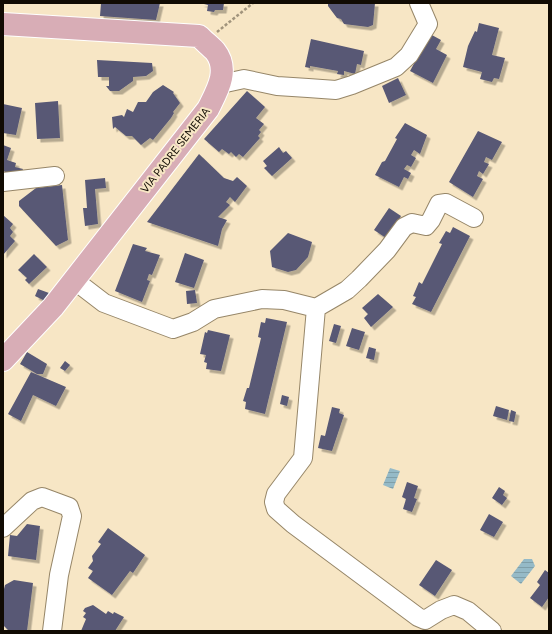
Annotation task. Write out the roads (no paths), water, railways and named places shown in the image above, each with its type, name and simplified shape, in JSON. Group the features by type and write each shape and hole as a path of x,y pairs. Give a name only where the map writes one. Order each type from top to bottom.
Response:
{"main road":[{"name":"VIA PADRE SEMERIA","path":"3,24 199,36 215,52 221,64 221,84 208,109 52,307 3,360"}],"street":[{"path":"221,84 244,79 277,86 336,90 396,68 409,55 428,24 419,3"},
{"path":"3,182 55,176"},
{"path":"74,280 104,303 173,329 193,322 214,309 262,299 284,300 316,308 347,290 359,279 387,250 404,227 412,223 426,226 431,220 439,204 446,203 474,218"},
{"path":"316,308 305,448 303,458 276,494 274,502 276,509 293,524 418,617 425,620 441,610 454,605 468,611 492,631"},
{"path":"3,528 32,501 42,497 69,507 72,516 59,575 52,631"}],"water":[{"path":"390,468 400,471 393,489 383,485"},
{"path":"524,559 532,559 535,566 521,584 511,576"}]}
